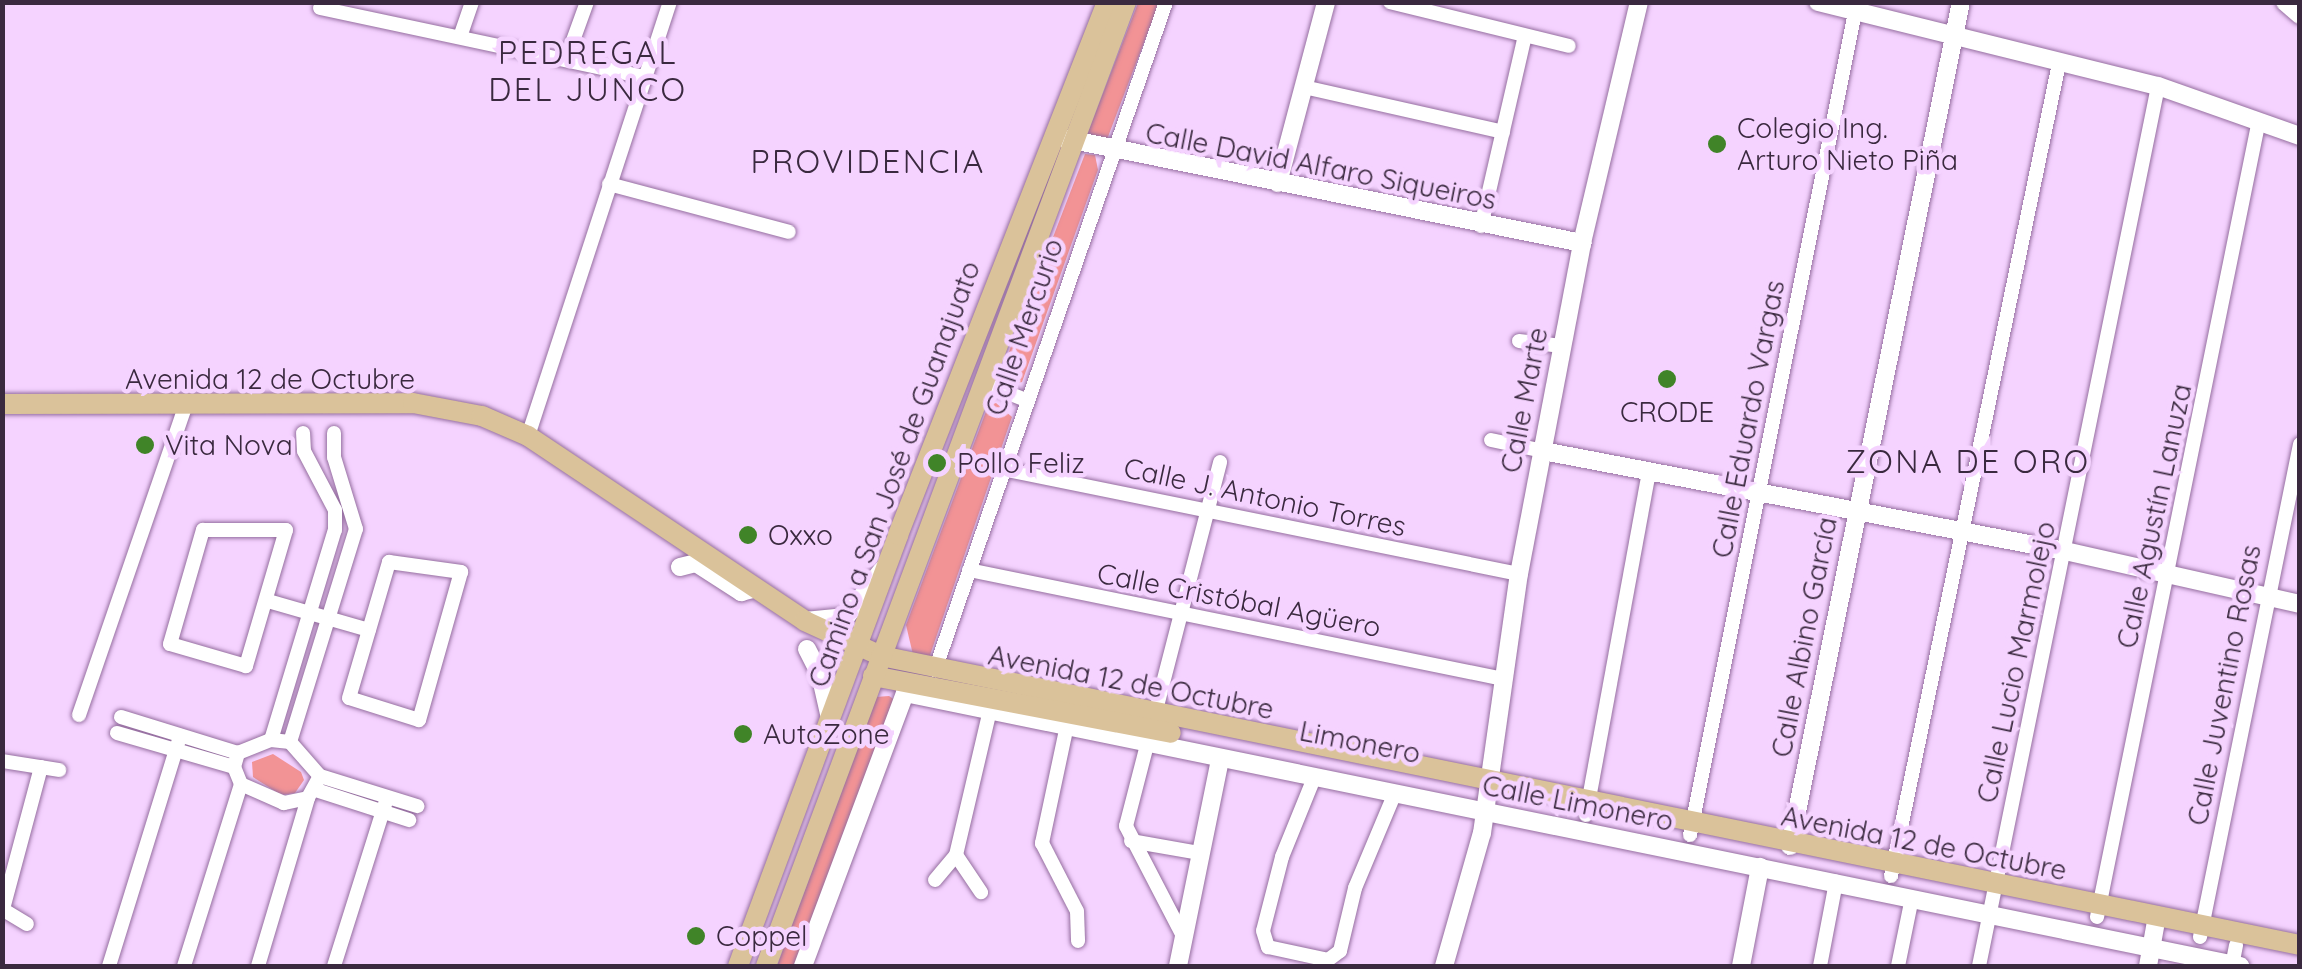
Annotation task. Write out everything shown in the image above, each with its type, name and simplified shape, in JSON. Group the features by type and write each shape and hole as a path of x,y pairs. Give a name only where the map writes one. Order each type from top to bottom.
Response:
{"main road":[{"name":"Camino a San José de Guanajuato","path":"738,966 1050,135 1105,3"},
{"name":"Camino a San José de Guanajuato","path":"766,966 1121,10"},
{"name":"Avenida 12 de Octubre","path":"2,404 185,408 413,404 482,416 528,436 805,620 857,646 877,666 916,678 1483,801 1588,810 1691,831 1787,858 1892,870 1992,897 2098,911 2154,930 2300,945"},
{"name":"Avenida 12 de Octubre","path":"2201,932 2236,961 2300,957"}],"street":[{"path":"460,37 472,2"},
{"path":"566,60 587,2"},
{"path":"528,436 670,2"},
{"name":"Calle Mercurio","path":"916,678 969,570 1110,152 1166,2"},
{"path":"1278,183 1326,2"},
{"path":"1390,2 1569,46"},
{"name":"Calle Marte","path":"1483,801 1499,678 1582,243 1639,2"},
{"path":"1818,2 2158,86 2258,125 2300,136"},
{"name":"Calle Albino García","path":"1787,858 1961,2"},
{"path":"2285,2 2300,15"},
{"path":"320,8 359,9 460,37 644,76"},
{"name":"Calle Eduardo Vargas","path":"1691,831 1855,12"},
{"path":"1481,226 1525,36"},
{"path":"1892,870 2059,63"},
{"name":"Calle Lucio Marmolejo","path":"1979,966 2158,86"},
{"path":"1304,88 1502,132"},
{"name":"Calle Agustín Lanuza","path":"2098,911 2258,125"},
{"name":"Calle David Alfaro Siqueiros","path":"1050,135 1110,152 1582,243"},
{"path":"609,184 789,232"},
{"path":"1518,341 1562,346"},
{"path":"983,383 1026,400"},
{"path":"79,714 185,408"},
{"path":"271,740 336,530 335,510 304,451 303,433"},
{"path":"258,966 315,788 290,742 356,529 334,457 334,433"},
{"path":"1491,440 1856,514 2064,551 2300,604"},
{"name":"Calle Juventino Rosas","path":"2201,932 2300,444"},
{"path":"1183,936 1126,826 1220,462"},
{"name":"Calle J. Antonio Torres","path":"1002,469 1519,574"},
{"path":"1588,810 1649,472"},
{"path":"204,530 286,530 268,601 246,666 170,644 204,530"},
{"path":"389,562 460,572 419,720 349,698 369,630 389,562"},
{"path":"680,567 696,563 741,592 757,588"},
{"path":"805,620 846,617 886,566"},
{"name":"Calle Cristóbal Agüero","path":"969,570 1499,678"},
{"path":"268,601 369,630"},
{"path":"807,649 824,686 830,725"},
{"path":"803,966 916,678"},
{"name":"Calle Limonero","path":"916,678 989,714 1066,730 1148,731 1220,760 1395,793 1483,801 1760,867 1787,858 1836,882 1912,898 1992,897 2154,930 2236,961"},
{"path":"935,880 956,855 989,714"},
{"path":"121,716 178,743"},
{"path":"1066,730 1042,843 1077,911 1078,940"},
{"path":"117,733 178,743 236,760 271,740 290,742"},
{"path":"109,966 178,743"},
{"path":"184,966 240,784 236,760"},
{"path":"1178,966 1220,760"},
{"path":"2,761 59,770"},
{"path":"27,924 3,909 41,767"},
{"path":"1314,778 1282,856 1263,931 1268,946 1328,960 1340,950 1355,888 1395,793"},
{"path":"240,784 284,803 315,788 385,805 416,806"},
{"path":"1432,966 1483,801"},
{"path":"1444,966 1482,833 1483,801"},
{"path":"385,805 409,820"},
{"path":"334,966 385,805"},
{"path":"1131,840 1200,853"},
{"path":"956,855 981,892"},
{"path":"1741,966 1760,867"},
{"path":"1820,966 1836,882"},
{"path":"1898,966 1912,898"},
{"path":"2148,966 2154,930"}],"shaded area":[{"path":"1138,3 1159,3 1106,142 1090,145 1088,132"},
{"path":"1085,154 1095,155 1098,170 1022,382 1009,386 1000,375"},
{"path":"996,403 1012,417 928,661 914,659 906,625 988,406"},
{"path":"889,696 895,700 795,966 777,966 876,697"},
{"path":"273,754 301,772 304,780 295,793 281,795 253,777 252,762"}],"place":[{"name":"Colegio Ing. Arturo Nieto Piña","path":"1717,144"},
{"name":"CRODE","path":"1667,379"},
{"name":"Vita Nova","path":"145,445"},
{"name":"Pollo Feliz","path":"937,463"},
{"name":"Oxxo","path":"748,535"},
{"name":"AutoZone","path":"743,734"},
{"name":"Coppel","path":"696,936"}],"district":[{"name":"PEDREGAL DEL JUNCO","path":"588,72"},
{"name":"PROVIDENCIA","path":"868,161"},
{"name":"ZONA DE ORO","path":"1968,461"}]}
